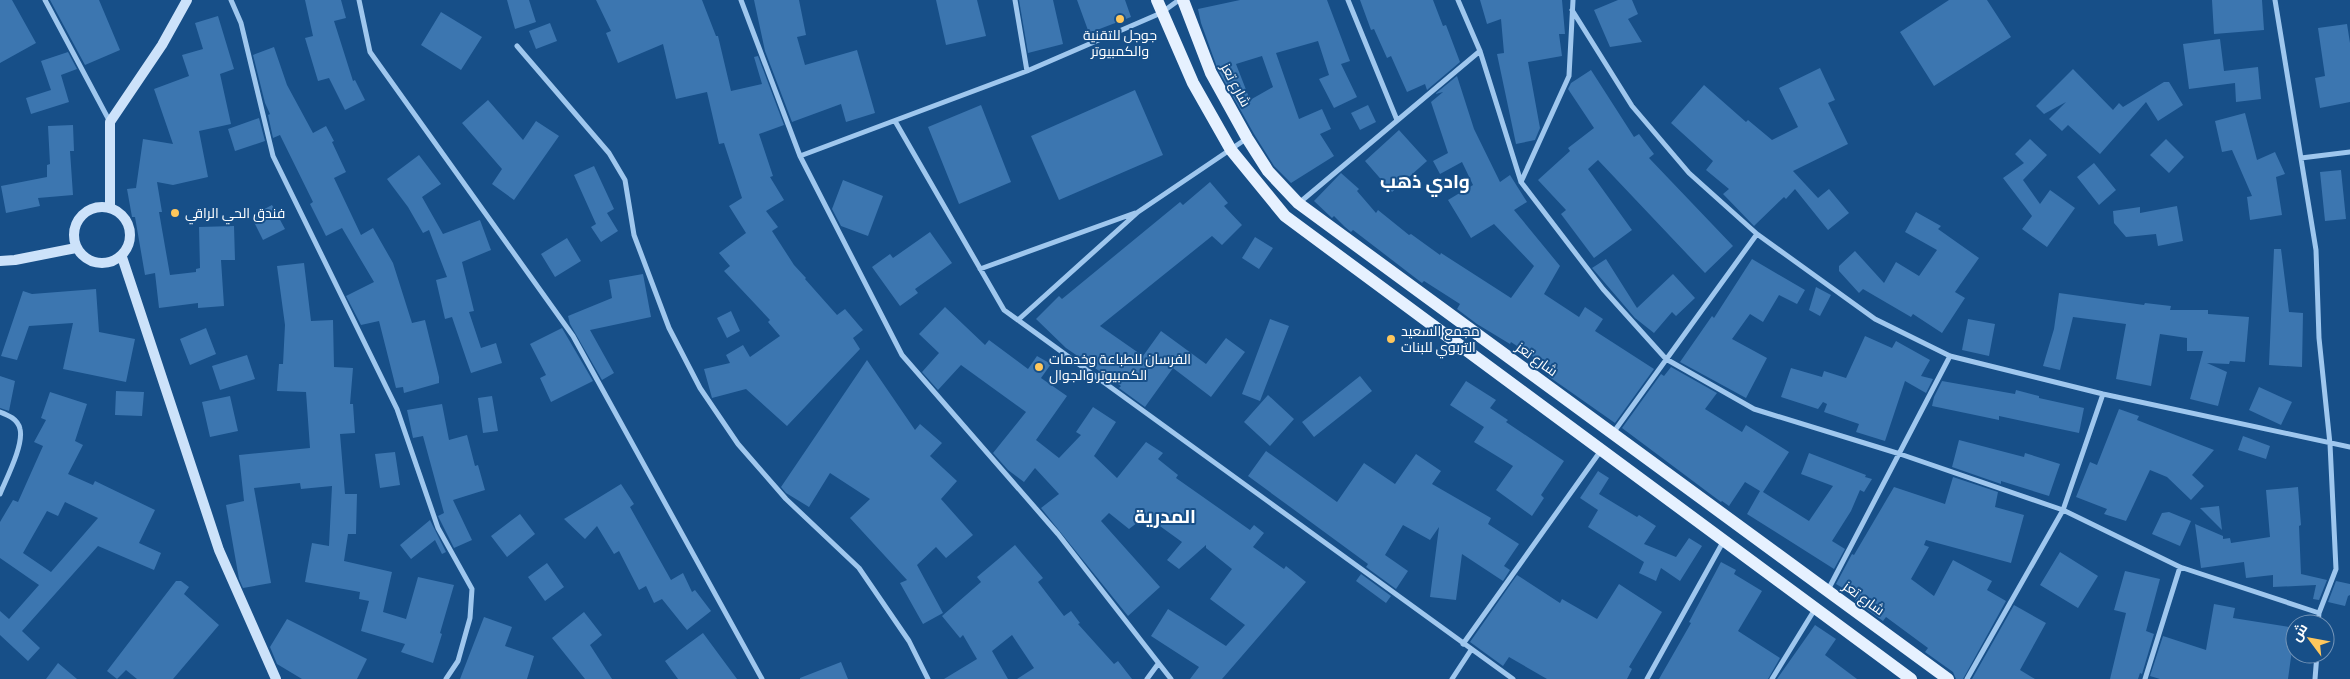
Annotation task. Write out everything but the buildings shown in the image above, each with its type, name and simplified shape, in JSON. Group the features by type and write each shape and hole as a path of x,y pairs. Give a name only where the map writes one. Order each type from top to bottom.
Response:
{"main road":[{"path":"110,207 110,122 162,45 187,0"},
{"path":"1157,0 1161,13 1194,83 1231,150 1285,216 1910,679"},
{"name":"شارع تعز","path":"1181,0 1211,73 1247,138 1268,171 1298,204 1948,679"},
{"path":"110,207 123,215 130,228 130,244 122,257 106,264 90,262 76,248 74,234 79,218 93,208 110,207"},
{"path":"0,261 15,260 76,248"},
{"path":"122,257 219,550 276,679"}],"street":[{"path":"45,0 110,122"},
{"path":"231,0 241,23 273,156 397,409 438,528 472,589 470,618 458,661 446,679"},
{"path":"359,0 370,52 574,336 762,679"},
{"path":"741,0 800,156 902,355 1058,534 1170,679"},
{"path":"1015,0 1027,71"},
{"path":"800,156 1027,71 1161,13 1181,0"},
{"path":"1348,0 1397,120"},
{"path":"1458,0 1480,51 1521,182 1603,288 1666,359 1754,409 1900,454 2063,510 2180,567 2319,613 2336,569 2330,444 2319,338 2316,250 2275,0"},
{"path":"1521,182 1570,76 1573,0"},
{"path":"1572,10 1632,106 1688,173 1757,234 1875,319 1950,356 2103,394 2350,447"},
{"path":"517,46 592,132 609,153 626,180 634,235 669,328 700,388 738,444 786,499 859,568 909,641 928,679"},
{"path":"1298,204 1480,51"},
{"path":"895,121 1004,310 1513,679"},
{"path":"1018,320 1138,212 1247,138"},
{"path":"2301,158 2350,152"},
{"path":"980,269 1138,212"},
{"path":"1613,434 1757,234"},
{"path":"1828,590 1950,356"},
{"path":"1967,679 2063,510 2103,394"},
{"path":"0,412 13,417 20,429 19,446 0,494"},
{"path":"1463,644 1602,449"},
{"path":"1647,679 1724,540"},
{"path":"2145,679 2180,567"},
{"path":"1772,679 1815,609"},
{"path":"1452,679 1471,650"},
{"path":"1147,679 1158,664"},
{"path":"2315,679 2316,664"}],"place":[{"name":"جوجل للتقنية والكمبيوتر","path":"1120,19"},
{"name":"فندق الحي الراقي","path":"175,213"},
{"name":"مجمع السعيد التربوي للبنات","path":"1391,339"},
{"name":"الفرسان للطباعة وخدمات الكمبيوتر والجوال","path":"1039,367"}],"district":[{"name":"وادي ذهب","path":"1425,181"},
{"name":"المدرية","path":"1165,516"}]}
